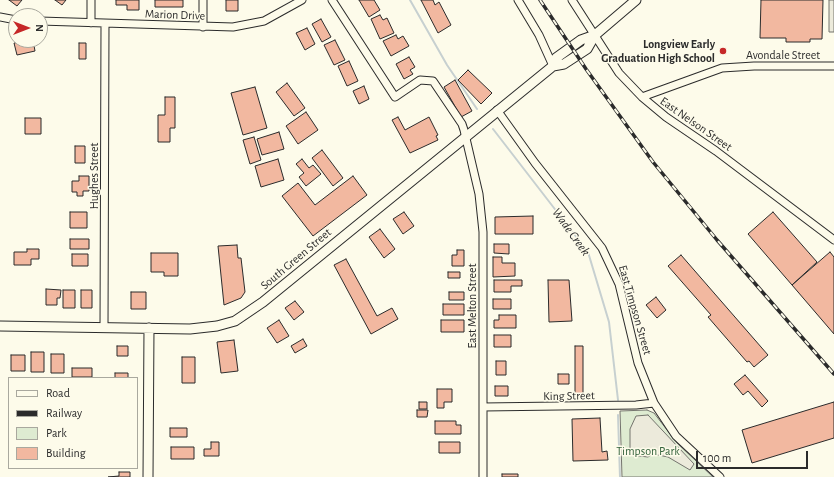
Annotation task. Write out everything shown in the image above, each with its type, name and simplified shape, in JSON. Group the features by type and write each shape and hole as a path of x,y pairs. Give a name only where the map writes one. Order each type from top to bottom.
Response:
{"street":[{"path":"91,23 92,0"},
{"path":"203,27 204,0"},
{"name":"Marion Drive","path":"48,21 233,27 251,25 270,18 302,0"},
{"name":"East Melton Street","path":"332,0 395,97 420,80 432,81 462,124 466,136 479,194 483,232 483,477"},
{"path":"518,0 539,35 553,66"},
{"name":"East Nelson Street","path":"572,0 619,73 642,97 666,117 722,155 834,240"},
{"name":"South Green Street","path":"0,326 149,328 210,327 229,323 247,313 553,66 564,64 587,49 595,36 636,0"},
{"name":"Hughes Street","path":"104,327 105,24"},
{"name":"Avondale Street","path":"642,97 722,68 754,66 834,66"},
{"name":"East Timpson Street","path":"497,110 606,255 618,284 642,374 654,403 676,436 720,477"},
{"path":"148,477 149,328"},
{"name":"King Street","path":"483,408 636,406 654,403"}],"green space":[{"name":"Timpson Park","path":"647,410 654,413 677,443 713,477 622,477 620,411"}],"shaded area":[{"path":"829,0 834,0 834,32 829,32"},
{"path":"648,415 694,464 690,470 668,457 653,454 648,457 630,455 630,429 636,416"}],"building":[{"path":"9,0 22,0 17,6"},
{"path":"55,0 66,0 62,5"},
{"path":"116,0 139,0 139,10 127,10 127,5 116,5"},
{"path":"155,0 183,0 183,7 155,7"},
{"path":"226,0 238,0 238,11 226,11"},
{"path":"359,0 374,0 380,10 369,17"},
{"path":"421,0 433,0 435,5 439,2 451,25 438,33"},
{"path":"761,0 823,0 822,39 810,39 810,42 786,42 786,38 760,38"},
{"path":"380,15 383,20 387,18 394,33 380,39 371,19"},
{"path":"321,19 331,37 322,42 312,24"},
{"path":"307,28 315,44 305,50 296,33"},
{"path":"396,35 398,39 403,36 409,46 391,56 383,41"},
{"path":"335,40 345,60 334,65 324,45"},
{"path":"79,43 86,43 86,59 79,59"},
{"path":"15,48 34,48 35,51 17,55"},
{"path":"409,57 415,67 410,70 413,74 404,79 396,64"},
{"path":"349,61 358,81 347,86 338,66"},
{"path":"468,70 492,93 481,104 458,80"},
{"path":"455,80 472,111 461,117 444,87"},
{"path":"287,83 305,108 294,116 276,92"},
{"path":"364,86 369,99 359,104 353,91"},
{"path":"255,87 267,128 243,135 231,93"},
{"path":"165,97 175,97 175,128 170,128 170,142 158,142 158,115 165,115"},
{"path":"306,112 318,130 298,144 286,126"},
{"path":"398,117 405,130 429,117 438,135 436,136 438,140 410,153 392,120"},
{"path":"25,118 41,118 41,134 25,134"},
{"path":"279,132 284,149 262,155 257,139"},
{"path":"254,137 261,160 250,164 243,140"},
{"path":"75,146 85,146 85,163 75,163"},
{"path":"322,150 343,178 333,186 312,158"},
{"path":"278,159 284,180 261,187 255,166"},
{"path":"302,159 309,168 313,165 321,174 306,186 299,177 304,173 296,164"},
{"path":"79,176 89,176 89,191 83,191 83,196 77,196 77,192 72,192 72,181 79,181"},
{"path":"353,176 367,195 313,236 282,196 298,183 315,205"},
{"path":"70,212 87,212 87,228 70,228"},
{"path":"404,212 414,226 403,234 393,219"},
{"path":"773,212 817,262 792,285 748,234"},
{"path":"533,216 533,234 495,234 495,217"},
{"path":"380,229 395,249 384,258 369,237"},
{"path":"70,239 89,239 89,249 70,249"},
{"path":"494,244 509,244 509,254 494,253"},
{"path":"237,245 238,258 241,258 245,292 241,298 224,305 218,246"},
{"path":"27,249 39,249 39,259 31,259 31,265 14,265 14,252 27,252"},
{"path":"457,250 464,250 464,266 452,266 452,255 457,255"},
{"path":"830,252 834,257 834,334 792,285"},
{"path":"151,253 178,253 178,276 164,276 164,272 151,272"},
{"path":"72,254 88,254 88,266 72,266"},
{"path":"681,255 768,355 754,367 749,361 747,362 708,317 711,315 668,266"},
{"path":"493,257 502,257 502,263 515,263 515,276 493,277"},
{"path":"346,259 377,316 392,308 398,319 371,334 334,265"},
{"path":"448,272 460,272 460,278 448,278"},
{"path":"494,280 522,280 522,286 511,286 511,292 494,292"},
{"path":"548,280 569,280 572,321 549,322"},
{"path":"46,289 61,290 60,298 57,298 57,305 46,305"},
{"path":"63,290 75,290 75,308 63,308"},
{"path":"81,290 92,290 92,308 81,308"},
{"path":"131,292 146,292 146,309 131,309"},
{"path":"449,292 464,292 464,300 449,300"},
{"path":"656,297 666,310 657,318 646,305"},
{"path":"493,299 511,299 511,309 493,309"},
{"path":"295,301 304,312 294,320 285,308"},
{"path":"443,304 464,304 464,315 443,315"},
{"path":"499,315 516,315 516,328 494,328 494,320 499,320"},
{"path":"279,320 289,336 277,343 267,328"},
{"path":"441,320 464,320 464,332 441,332"},
{"path":"494,335 511,335 511,347 494,347"},
{"path":"303,339 307,346 295,353 291,346"},
{"path":"234,340 238,371 221,373 217,342"},
{"path":"117,346 128,346 128,356 117,356"},
{"path":"575,346 583,346 583,394 575,394"},
{"path":"31,352 44,352 44,372 31,372"},
{"path":"51,354 64,354 64,373 51,373"},
{"path":"11,355 25,355 25,371 11,371"},
{"path":"182,357 195,357 195,383 182,383"},
{"path":"496,361 506,361 506,375 496,375"},
{"path":"72,368 92,368 92,377 72,377"},
{"path":"115,373 128,373 128,377 115,377"},
{"path":"558,374 569,374 569,384 558,384"},
{"path":"745,375 768,401 762,407 748,391 743,395 734,384"},
{"path":"495,386 508,386 508,396 495,396"},
{"path":"437,389 452,389 452,402 444,402 444,408 437,408"},
{"path":"419,402 427,402 427,409 419,409"},
{"path":"834,402 834,438 752,463 742,430"},
{"path":"417,410 428,410 427,417 417,417"},
{"path":"600,418 602,452 607,451 608,460 573,461 572,419"},
{"path":"435,421 456,421 456,425 461,425 461,434 435,434"},
{"path":"170,428 187,428 187,437 170,437"},
{"path":"211,442 219,442 219,456 204,456 204,449 211,449"},
{"path":"439,442 460,442 460,453 439,453"},
{"path":"171,447 194,447 194,459 171,459"},
{"path":"119,472 130,472 130,477 108,477 119,476"},
{"path":"502,474 518,474 518,477 502,477"}],"waterway":[{"name":"Wade Creek","path":"410,0 447,65 477,109"},
{"name":"Wade Creek","path":"493,129 588,252 609,322 618,400"},
{"name":"Wade Creek","path":"618,415 620,477"}],"railway":[{"path":"540,0 586,69 653,162 717,240 834,374"}],"place":[{"name":"Longview Early Graduation High School","path":"723,51"}]}
